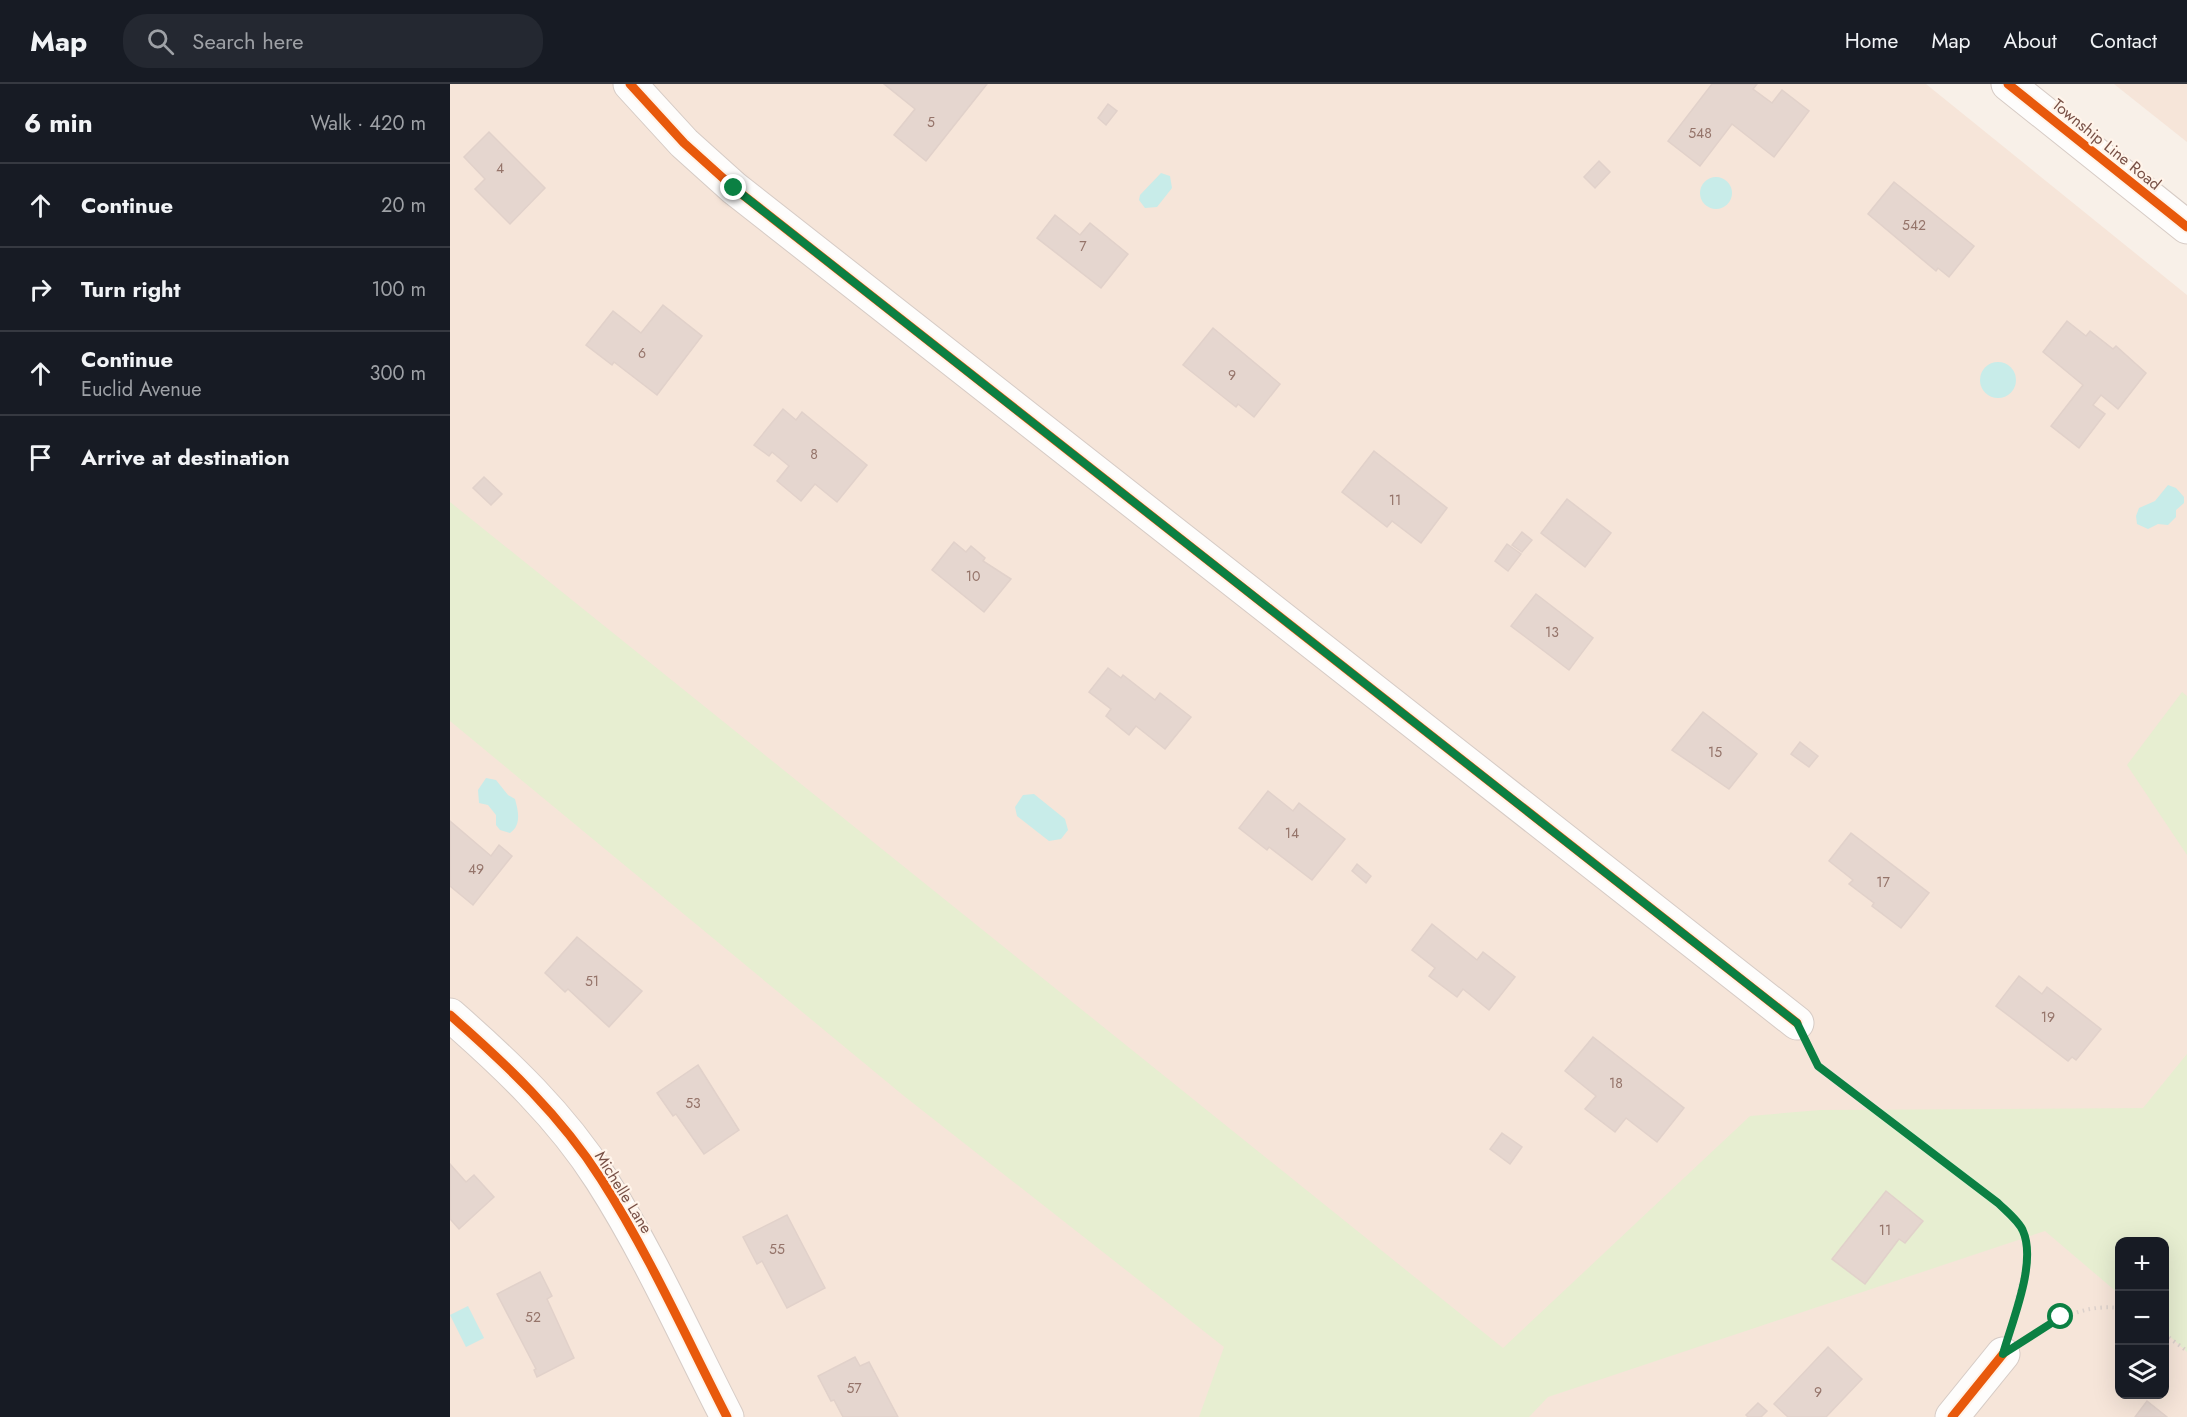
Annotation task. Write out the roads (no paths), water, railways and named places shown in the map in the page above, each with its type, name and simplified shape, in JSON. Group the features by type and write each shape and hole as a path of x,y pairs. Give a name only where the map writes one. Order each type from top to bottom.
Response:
{"street":[{"path":"630,84 684,143 734,188 1797,1023"},
{"name":"Township Line Road","path":"2008,84 2187,227"},
{"name":"Michelle Lane","path":"450,1015 507,1065 560,1123 600,1177 631,1229 727,1417"},
{"path":"1952,1417 2003,1354"}],"water":[{"path":"1161,173 1170,176 1172,188 1157,207 1145,208 1139,200 1140,195"},
{"path":"1716,177 1728,181 1732,193 1728,205 1716,209 1704,205 1700,193 1704,181"},
{"path":"1998,362 2011,367 2016,380 2011,393 1998,398 1985,393 1980,380 1985,367"},
{"path":"2168,485 2176,488 2184,497 2184,503 2176,510 2176,517 2168,525 2158,524 2148,529 2137,524 2136,516 2139,508 2155,501"},
{"path":"486,778 496,780 508,795 515,799 518,822 510,833 500,830 496,825 496,815 488,805 479,803 478,790"},
{"path":"1034,794 1065,819 1068,830 1061,839 1049,841 1017,816 1015,807 1023,795"},
{"path":"468,1306 484,1338 466,1347 450,1315"}]}
